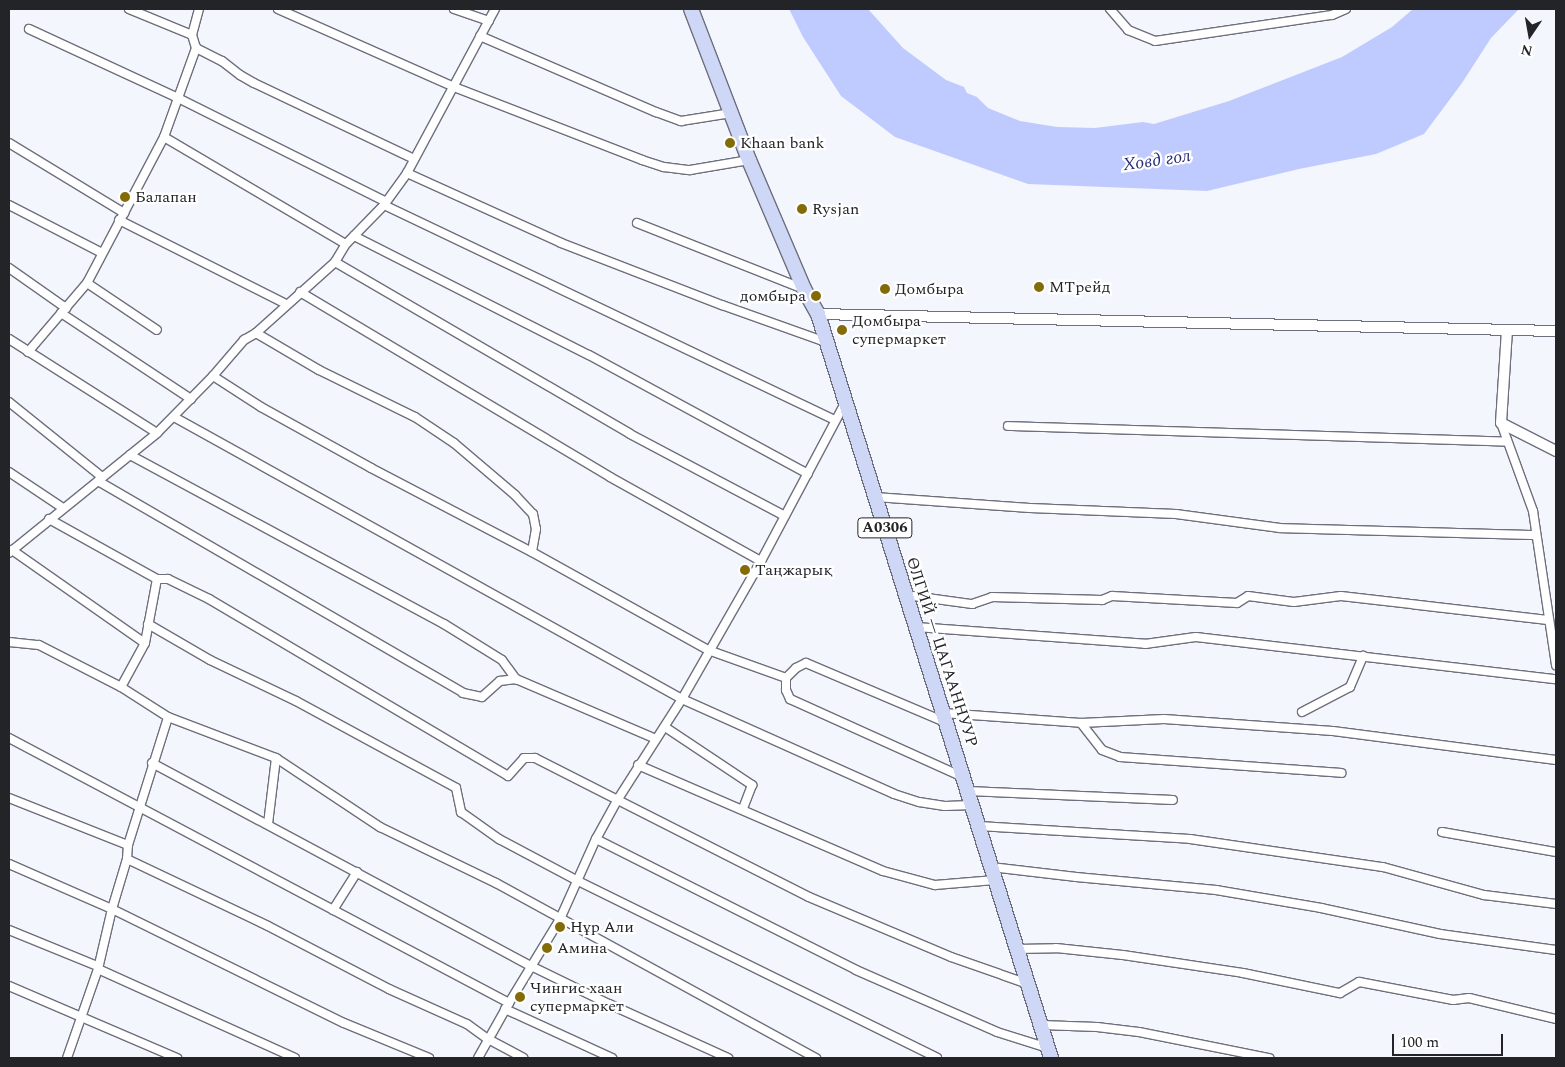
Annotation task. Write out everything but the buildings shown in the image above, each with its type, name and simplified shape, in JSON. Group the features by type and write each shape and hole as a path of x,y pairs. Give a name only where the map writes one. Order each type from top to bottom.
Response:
{"highway":[{"name":"ӨЛГИЙ — ЦАГААННУУР","path":"691,9 749,160 804,289 818,314 1050,1053"}],"street":[{"path":"129,9 192,35"},
{"path":"28,352 87,283 164,137 196,48 192,35 199,9"},
{"path":"278,9 454,87 642,160 664,167 690,170 749,160"},
{"path":"454,9 489,21"},
{"path":"145,643 10,551 158,432 213,376 244,340 256,334 286,304 335,262 346,244 384,203 407,173 495,9"},
{"path":"1110,9 1128,30 1155,40 1332,16 1346,9"},
{"path":"29,29 178,98 384,203 835,420"},
{"path":"480,36 681,121 731,113"},
{"path":"196,48 222,61 240,75 414,159"},
{"path":"164,137 346,244"},
{"path":"9,143 121,216 286,304"},
{"path":"407,173 561,243 722,305 826,342"},
{"path":"9,205 102,254"},
{"path":"637,224 804,289"},
{"path":"354,236 589,355 808,474"},
{"path":"335,262 630,434 786,516"},
{"path":"9,268 64,311 191,399"},
{"path":"87,283 157,330"},
{"path":"300,292 601,472 760,562"},
{"path":"818,314 1556,331"},
{"path":"1507,330 1501,423 1533,511 1556,665"},
{"path":"256,334 319,370 415,417 454,443 515,495 533,514 536,529 532,552"},
{"path":"10,343 28,352 158,432"},
{"path":"213,376 261,408 532,552 708,650 786,678"},
{"path":"9,402 100,479 463,693 482,697 500,681 516,679 656,739"},
{"path":"478,1058 560,919 596,839 618,799 682,699 708,650 786,516 845,402"},
{"path":"174,417 682,699 894,794 919,802 945,806 972,804"},
{"path":"1501,423 1556,451"},
{"path":"1008,426 1508,442"},
{"path":"130,455 444,624 502,660 516,679"},
{"path":"9,472 63,508"},
{"path":"875,497 1030,508 1176,514 1280,528 1536,535"},
{"path":"50,519 157,579 168,579 209,599 508,776 524,758 535,758 809,897 951,957 1028,984"},
{"path":"121,687 145,643 157,579"},
{"path":"906,594 972,604 992,597 1102,600 1112,596 1236,603 1248,596 1294,602 1341,596 1548,620"},
{"path":"148,624 210,660 296,701 456,788 461,812 499,839 578,881 937,1058"},
{"path":"916,627 1145,644 1196,637 1556,679"},
{"path":"9,642 39,645 121,687 168,717 276,758 380,827 496,883 816,1058"},
{"path":"1302,712 1350,687 1363,656"},
{"path":"963,777 790,698 786,690 786,678 796,668 806,663 945,717 1081,723 1164,719 1333,731 1556,760"},
{"path":"67,1058 98,967 112,909 127,859 128,846 152,763 168,717"},
{"path":"1081,723 1102,750 1120,757 1341,773"},
{"path":"665,726 752,785 743,808"},
{"path":"9,738 333,910 507,1006 612,1058"},
{"path":"268,824 276,758"},
{"path":"152,763 533,967 728,1058"},
{"path":"638,765 743,808 882,871 936,885 993,873 1076,877 1216,890 1321,908 1440,934 1556,950"},
{"path":"968,791 1174,800"},
{"path":"9,798 128,846"},
{"path":"979,826 1190,839 1383,867 1484,895 1556,904"},
{"path":"1442,832 1556,852"},
{"path":"596,839 856,970 997,1032 1050,1053"},
{"path":"127,859 268,926 389,989 467,1024 488,1039 523,1058"},
{"path":"9,864 112,909 344,1023 429,1058"},
{"path":"333,910 357,872"},
{"path":"9,930 98,967 295,1058"},
{"path":"1017,949 1056,948 1122,955 1243,973 1340,993 1360,982 1453,1000 1469,998 1556,1019"},
{"path":"9,986 177,1058"},
{"path":"1041,1025 1097,1027 1139,1032 1269,1058"}],"water":[{"name":"Ховд гол","path":"789,9 868,9 903,48 946,80 964,87 967,93 977,97 988,108 1020,121 1057,127 1095,128 1143,122 1154,124 1229,101 1342,57 1392,27 1413,9 1519,9 1491,38 1462,83 1424,134 1376,154 1299,169 1207,191 1028,184 895,137 841,96 803,37"}],"place":[{"name":"Khaan bank","path":"730,143"},
{"name":"Балапан","path":"125,197"},
{"name":"Rysjan","path":"802,209"},
{"name":"MTрейд","path":"1039,287"},
{"name":"Домбыра","path":"885,289"},
{"name":"домбыра","path":"816,296"},
{"name":"Домбыра супермаркет","path":"842,330"},
{"name":"Таңжарық","path":"745,570"},
{"name":"Нұр Али","path":"560,927"},
{"name":"Амина","path":"547,948"},
{"name":"Чингис хаан супермаркет","path":"520,997"}]}
